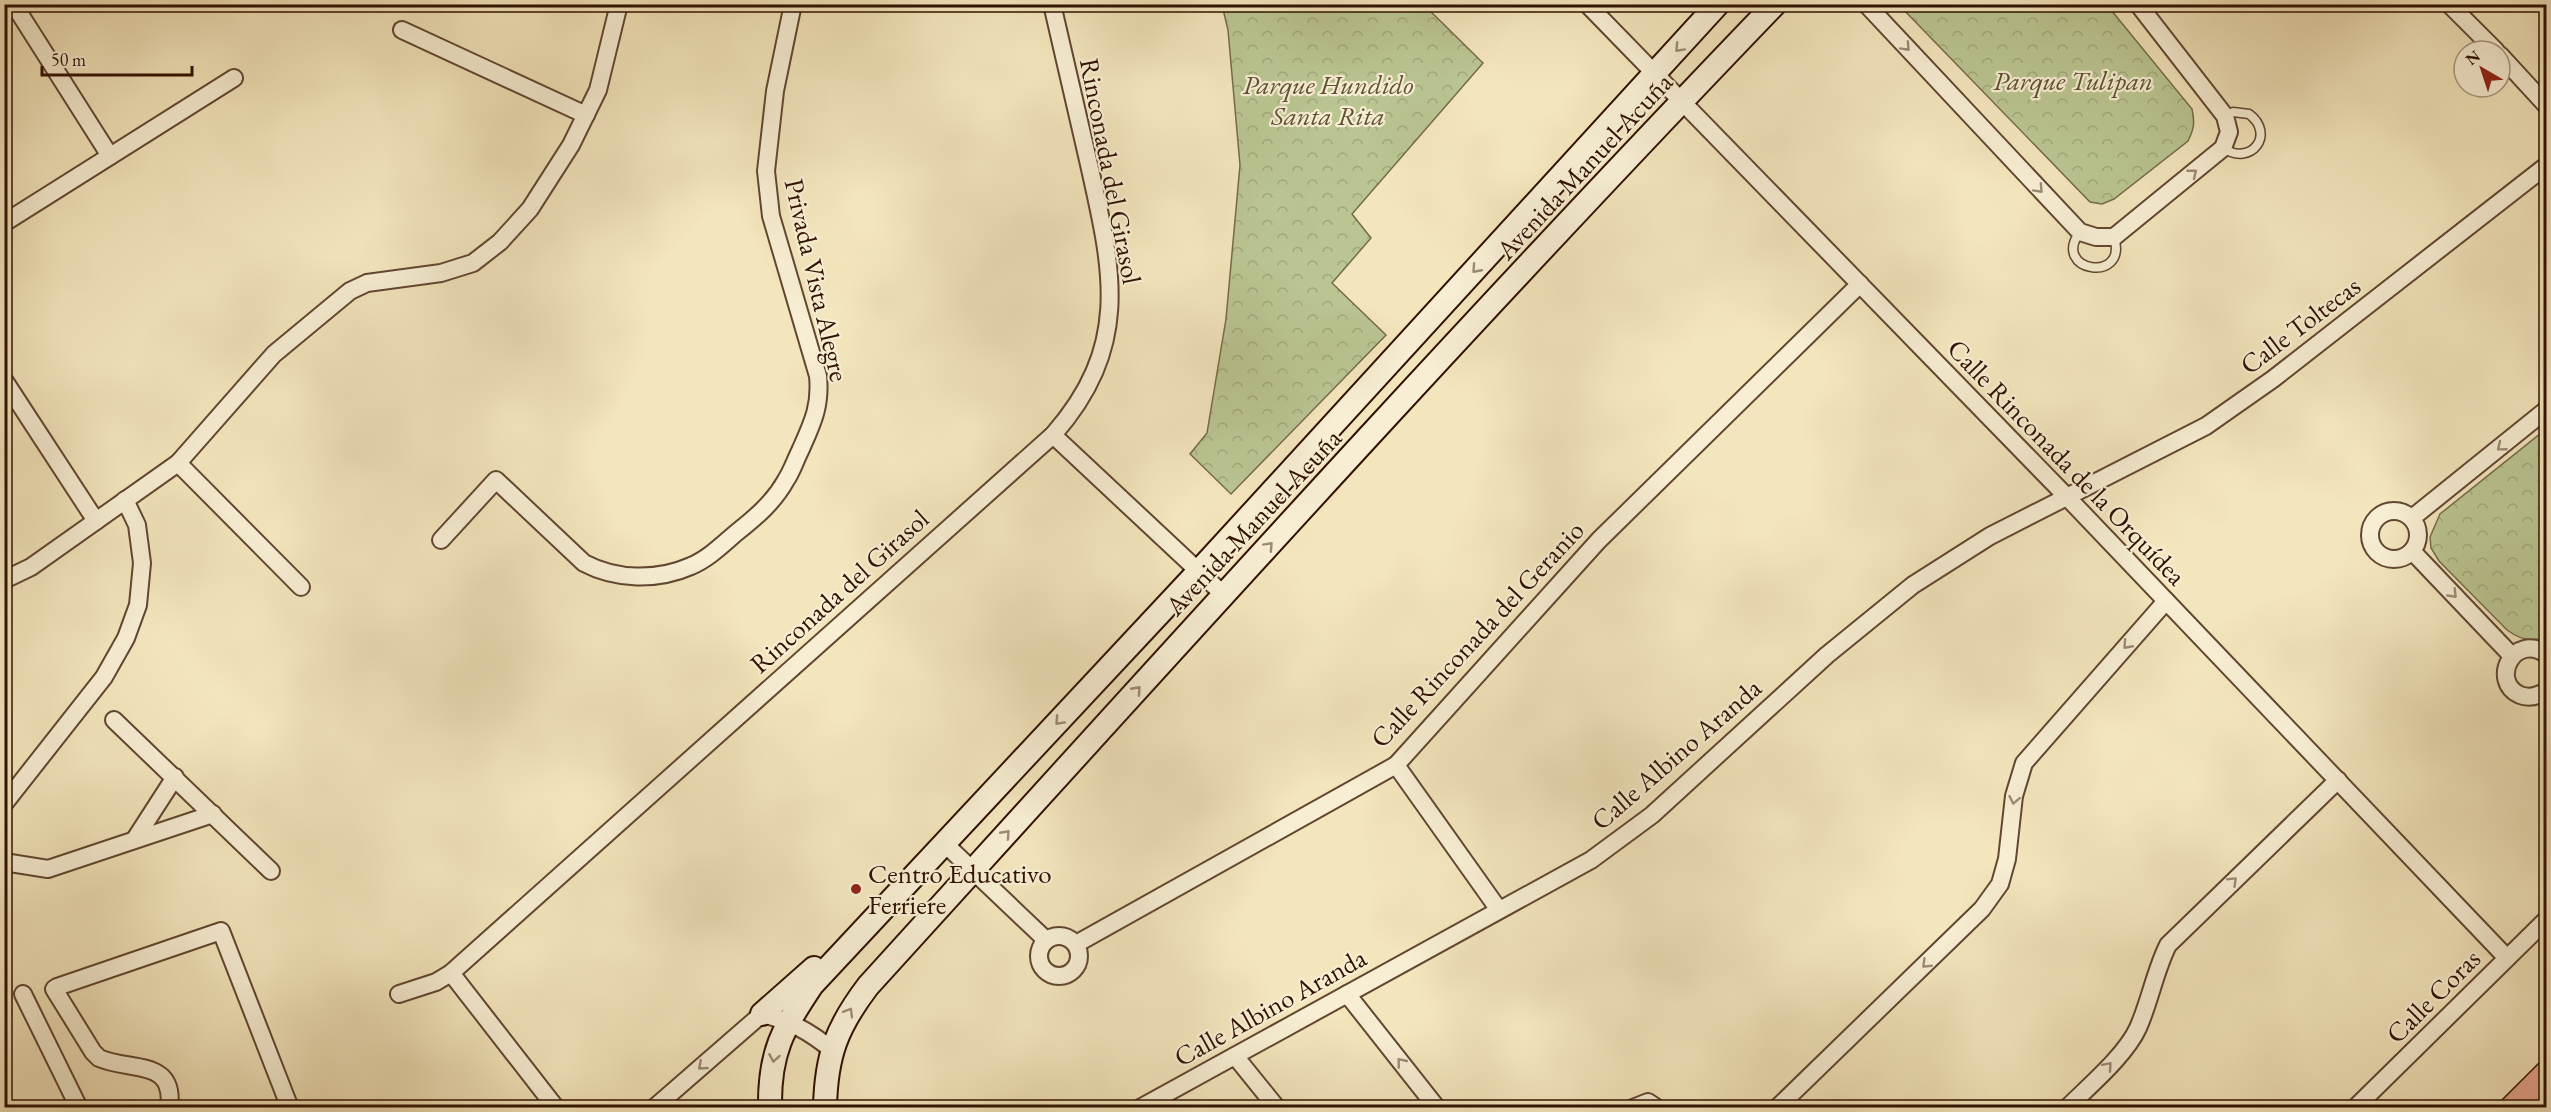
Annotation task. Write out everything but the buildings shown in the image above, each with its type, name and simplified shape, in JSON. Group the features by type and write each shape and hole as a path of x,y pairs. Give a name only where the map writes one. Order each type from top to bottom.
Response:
{"street":[{"path":"4,580 31,567 178,463 274,354 350,291 367,283 441,273 473,263 500,242 530,209 571,145 586,115 598,90 619,4"},
{"name":"Privada Vista Alegre","path":"441,540 496,480 590,566 611,574 633,577 665,574 692,566 710,554 759,515 786,481 817,414 820,393 818,376 771,216 766,171 770,123 785,35 793,4"},
{"name":"Rinconada del Girasol","path":"399,994 436,982 451,973 1053,435 1072,413 1102,352 1110,308 1111,274 1098,206 1052,4"},
{"name":"Calle Rinconada de la Orquídea","path":"1587,4 2067,497 2507,958"},
{"name":"Avenida Manuel Acuña","path":"881,910 1199,571 1718,4"},
{"name":"Avenida Manuel Acuña","path":"825,1107 825,1075 831,1050 848,1012 868,986 1224,595 1682,101 1775,4"},
{"path":"1866,4 2080,232 2096,237 2114,237 2223,148 2229,132 2225,116 2139,4"},
{"path":"2449,4 2484,39"},
{"path":"18,11 110,156"},
{"path":"402,30 586,115"},
{"path":"2512,67 2544,99"},
{"path":"4,224 234,78"},
{"name":"Calle Toltecas","path":"2067,497 2206,426 2272,380 2547,166"},
{"name":"Calle Rinconada del Geranio","path":"1076,944 1396,765 1599,540 1860,284"},
{"path":"4,381 96,521"},
{"path":"2412,518 2547,410"},
{"path":"1053,435 1224,595"},
{"path":"178,463 301,587"},
{"name":"Calle Albino Aranda","path":"1140,1107 1591,860 1652,815 1827,655 1913,585 1990,536 2067,497"},
{"path":"4,804 104,677 126,638 138,605 142,563 137,525 125,500"},
{"path":"2391,510 2402,511 2412,518 2419,534 2412,551 2402,558 2391,559 2380,555 2372,546 2369,535 2372,523 2380,514 2391,510"},
{"path":"2412,551 2512,656"},
{"path":"1777,1107 1982,909 2000,884 2007,860 2014,796 2024,763 2166,601"},
{"path":"2547,654 2530,648 2520,650 2512,656 2507,665 2506,675 2509,685 2516,693 2525,697 2536,697 2547,691"},
{"path":"114,720 271,871"},
{"path":"1396,765 1499,910"},
{"path":"135,839 175,777"},
{"path":"2067,1107 2107,1069 2137,1030 2159,962 2168,945 2338,780"},
{"path":"4,862 48,869 213,814"},
{"path":"945,844 1046,940"},
{"path":"654,1107 881,910"},
{"path":"770,1107 769,1083 776,1047 788,1020 812,985 881,910"},
{"name":"Calle Coras","path":"2355,1107 2547,920"},
{"path":"169,1107 171,1093 168,1084 161,1076 151,1069 99,1058 93,1052 54,989 221,931 290,1107"},
{"path":"1053,936 1062,936 1076,944 1079,954 1077,964 1071,972 1062,976 1051,975 1043,968 1039,959 1040,949 1046,940 1053,936"},
{"path":"451,973 556,1107"},
{"path":"23,994 80,1107"},
{"path":"1347,994 1437,1107"},
{"path":"762,1014 788,1020 803,1028 831,1050"},
{"path":"1235,1056 1277,1107"}],"lane":[{"path":"2223,148 2242,155 2254,149 2261,136 2259,123 2249,114 2233,112 2225,116"},
{"path":"2080,232 2074,240 2074,251 2080,263 2091,268 2103,266 2114,256 2116,250 2114,237"}],"green space":[{"name":"Parque Hundido Santa Rita","path":"1222,5 1424,5 1483,63 1352,214 1371,238 1332,283 1386,335 1231,494 1190,454 1207,433 1226,319 1240,165 1228,30"},
{"name":"Parque Tulipan","path":"1899,5 2107,5 2192,109 2194,122 2190,137 2188,141 2114,199 2102,204 2090,202"},
{"path":"2546,429 2546,636 2531,640 2516,636 2507,630 2439,561 2431,548 2430,537 2440,514"}],"place":[{"name":"Centro Educativo Ferriere","path":"856,889"}]}
